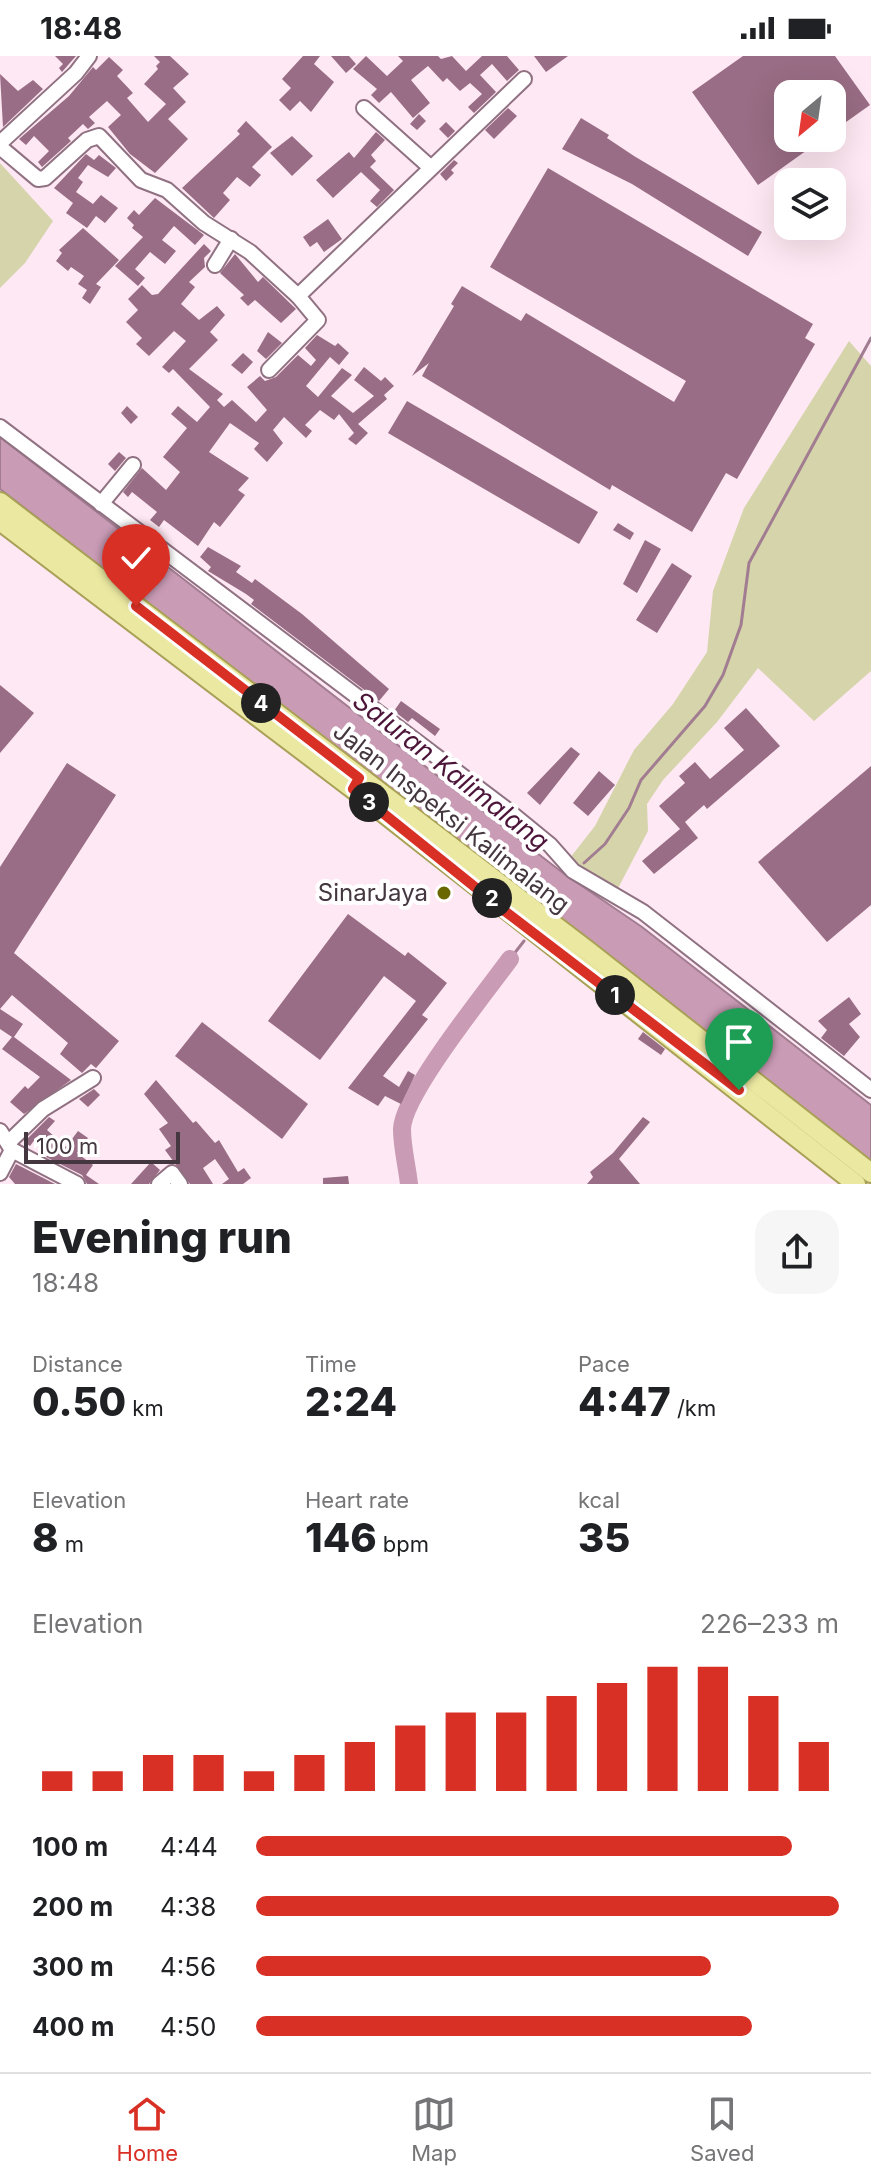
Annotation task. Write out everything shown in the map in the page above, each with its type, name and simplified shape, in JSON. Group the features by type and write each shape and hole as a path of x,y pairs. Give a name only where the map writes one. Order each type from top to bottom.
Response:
{"main road":[{"name":"Jalan Inspeksi Kalimalang","path":"0,502 130,611"},
{"name":"Jalan Inspeksi Kalimalang","path":"0,521 130,611 552,937 871,1173"},
{"name":"Jalan Inspeksi Kalimalang","path":"552,937 856,1184"}],"street":[{"path":"89,56 76,73 0,145 38,179 45,178 87,140 99,136 141,180 167,190 204,223 231,239 298,296 318,320 269,370"},
{"path":"298,296 524,79"},
{"path":"364,108 430,167"},
{"path":"215,265 231,239"},
{"path":"0,427 506,809 550,845 573,871 643,912 865,1086 871,1070"},
{"path":"101,504 133,465"},
{"path":"0,1173 7,1141 43,1109 93,1078"},
{"path":"7,1141 77,1184"},
{"path":"159,1184 172,1173 180,1184"}],"green space":[{"path":"0,163 53,221 25,263 0,288"},
{"path":"849,341 871,366 871,671 814,721 758,668 717,722 663,780 647,804 648,831 616,892 566,863 595,826 634,750 673,704 707,652 713,591 744,508"}],"shaded area":[{"path":"0,437 563,873 642,927 871,1105 871,1162 0,489"}],"building":[{"path":"55,56 76,56 62,72 59,68 63,64"},
{"path":"154,56 170,56 189,74 173,88 186,102 168,119 188,139 155,173 130,154 108,127 121,115 107,101 89,117 95,123 88,129 83,124 68,138 71,141 42,167 38,162 49,151 34,136 26,145 19,139 69,96 93,67 96,70 109,57 123,70 117,76 133,93 127,98 148,122 166,104 144,84 158,69 156,66 160,62"},
{"path":"303,56 320,56 314,64 334,82 311,112 300,101 290,111 279,100 291,88 282,79"},
{"path":"331,56 349,56 356,64 346,73"},
{"path":"366,56 387,76 403,61 398,56 438,56 441,59 452,56 466,71 482,56 507,56 519,70 507,81 492,64 480,75 496,92 474,113 468,107 482,94 470,83 460,91 447,78 443,82 428,66 411,80 430,103 413,118 391,92 379,103 371,95 377,89 353,69"},
{"path":"534,56 568,56 546,72"},
{"path":"743,56 835,56 870,105 846,122 846,80 774,80 774,152 804,152 782,168 774,168 774,174 758,185 692,92"},
{"path":"0,74 18,91 33,80 43,89 3,127"},
{"path":"508,108 517,116 494,139 485,130"},
{"path":"419,114 426,121 417,130 410,124"},
{"path":"581,118 609,135 607,138 634,156 762,232 748,256 632,184 562,149"},
{"path":"246,121 272,147 252,167 261,175 250,187 237,177 223,193 230,200 214,218 182,188 240,134 237,131"},
{"path":"446,122 455,131 448,138 439,129"},
{"path":"376,132 385,140 371,155 376,161 370,167 394,190 377,207 370,201 380,190 361,172 333,198 316,180 349,152 354,158"},
{"path":"292,136 313,156 292,176 270,153"},
{"path":"86,154 94,160 99,155 116,168 108,177 88,165 78,178 83,182 76,192 93,204 101,195 118,208 105,223 96,216 87,228 66,213 73,203 54,188"},
{"path":"454,160 458,163 446,181 440,174"},
{"path":"548,168 813,324 805,338 815,344 737,479 726,473 692,532 612,485 610,490 422,376 429,363 412,376 454,306 451,304 462,286 521,321 526,313 674,402 686,381 490,267"},
{"path":"155,198 204,235 195,245 174,226 162,240 176,251 165,264 150,252 135,269 145,278 138,286 115,266 143,237 132,228 134,225 127,218 134,210 139,215"},
{"path":"328,219 342,239 324,252 317,242 310,247 303,237"},
{"path":"83,228 119,260 96,284 101,287 90,304 82,298 87,290 78,284 84,276 71,267 68,271 56,261 62,253 59,250"},
{"path":"204,244 211,251 204,258 205,267 189,282 195,287 181,304 199,320 217,306 225,315 210,332 218,340 189,369 223,394 217,400 224,407 232,400 256,422 267,410 247,387 260,376 265,381 276,377 298,355 311,366 316,360 305,348 317,335 335,346 338,343 349,353 339,365 330,357 306,386 318,397 342,368 352,375 331,396 353,413 374,396 354,380 364,367 381,381 385,377 394,386 384,395 387,399 358,424 368,433 356,445 348,439 354,433 339,414 334,420 320,410 305,425 312,431 306,438 284,417 273,430 283,443 267,462 254,449 259,443 230,423 209,452 249,478 238,490 245,495 220,527 214,522 198,546 164,520 159,527 150,520 157,512 132,492 128,497 123,492 142,468 166,490 180,472 163,457 187,428 171,414 178,406 197,422 210,407 173,369 169,373 162,367 186,341 174,331 149,356 136,344 142,338 126,322 138,310 128,299 142,285 152,295 158,294"},
{"path":"235,254 258,282 263,277 296,309 281,323 255,300 248,306 240,298 244,295 220,273"},
{"path":"268,332 282,343 266,359 257,351"},
{"path":"243,353 253,362 242,374 231,365"},
{"path":"407,401 598,512 579,544 388,433"},
{"path":"127,406 138,417 131,424 121,413"},
{"path":"119,452 126,458 115,471 108,464"},
{"path":"618,523 634,533 630,540 613,530"},
{"path":"645,540 661,549 637,593 623,584"},
{"path":"208,547 241,566 236,572 252,583 255,579 302,614 389,689 379,701 251,604 254,600 208,571 211,567 200,557"},
{"path":"672,563 692,576 657,633 636,620"},
{"path":"0,685 34,713 0,753"},
{"path":"401,701 440,729 435,736 412,718 408,722 394,711"},
{"path":"746,708 780,746 707,809 704,805 685,822 698,838 654,874 642,861 680,829 659,806 685,783 679,776 695,762 710,779 744,750 724,728"},
{"path":"571,747 580,754 540,805 527,793"},
{"path":"67,763 116,795 14,953 119,1041 96,1068 91,1064 82,1073 60,1054 68,1043 12,995 0,1009 0,867"},
{"path":"871,766 871,905 827,942 758,862"},
{"path":"599,771 615,785 588,816 573,803"},
{"path":"348,914 405,956 408,952 447,983 422,1015 428,1019 383,1076 399,1087 408,1071 415,1075 401,1104 385,1096 378,1106 348,1088 416,1001 384,976 320,1060 268,1021"},
{"path":"849,997 861,1014 849,1024 860,1037 844,1056 821,1038 827,1030 818,1021"},
{"path":"0,1009 23,1024 14,1037 71,1080 24,1114 10,1102 25,1086 28,1089 40,1077 2,1049 12,1037 0,1029"},
{"path":"202,1022 308,1104 282,1139 175,1056"},
{"path":"643,1032 665,1049 661,1055 638,1039"},
{"path":"156,1080 193,1123 196,1121 215,1143 219,1140 238,1172 244,1168 251,1178 243,1184 222,1184 229,1179 215,1159 203,1168 213,1184 190,1184 165,1150 171,1146 159,1129 168,1123 144,1094"},
{"path":"94,1089 100,1095 88,1107 79,1099"},
{"path":"49,1117 55,1121 47,1130 66,1147 78,1131 88,1138 77,1153 93,1165 86,1175 99,1184 87,1184 82,1175 46,1157 51,1151 36,1138 30,1146 24,1142"},
{"path":"643,1117 650,1122 619,1159 640,1184 587,1184 593,1177 590,1172 613,1153"},
{"path":"151,1162 160,1170 149,1184 131,1184"},
{"path":"16,1164 55,1184 15,1184 9,1177"},
{"path":"348,1176 349,1184 323,1184 323,1178"}],"waterway":[{"path":"584,863 605,844 629,808 641,780 705,706 723,675 741,625 749,563 871,338"},
{"path":"510,959 524,941"},
{"path":"409,1184 402,1136 406,1113 430,1069 510,959"}],"place":[{"name":"SinarJaya","path":"444,893"}],"route":[{"path":"136,606 359,778 353,789 489,895 506,912 739,1090"}],"water label":[{"name":"Saluran Kalimalang","path":"451,771"}]}
